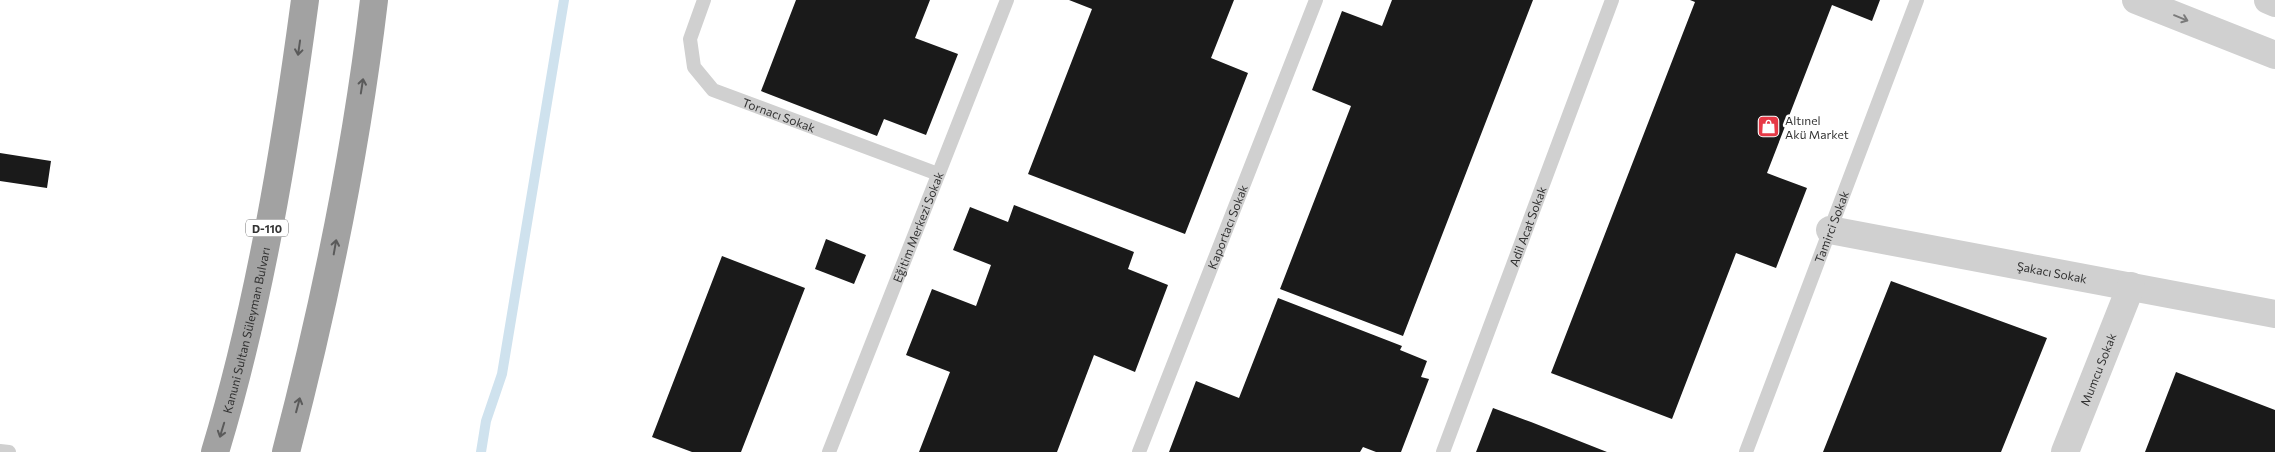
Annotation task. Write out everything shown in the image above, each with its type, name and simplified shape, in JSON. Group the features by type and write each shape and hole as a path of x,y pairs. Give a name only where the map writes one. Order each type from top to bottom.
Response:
{"highway":[{"name":"Kanuni Sultan Süleyman Bulvarı","path":"215,452 230,404 263,251 283,145 305,0"},
{"path":"286,452 334,253 374,0"}],"street":[{"path":"2136,0 2275,55"},
{"path":"2268,0 2275,3"},
{"name":"Şakacı Sokak","path":"1830,230 2275,314"},
{"name":"Mumcu Sokak","path":"2065,452 2130,286"}],"lane":[{"name":"Tornacı Sokak","path":"704,0 690,39 694,66 713,90 938,174"},
{"name":"Eğitim Merkezi Sokak","path":"829,452 1007,0"},
{"name":"Kaportacı Sokak","path":"1139,452 1316,0"},
{"name":"Adil Acat Sokak","path":"1442,452 1612,0"},
{"name":"Tamirci Sokak","path":"1746,452 1917,0"},
{"path":"0,451 9,452"}],"building":[{"path":"796,0 930,0 915,38 958,54 926,135 884,119 877,136 761,91"},
{"path":"1069,0 1234,0 1211,58 1248,73 1185,234 1028,174 1092,9"},
{"path":"1392,0 1533,0 1403,336 1280,289 1351,106 1312,90 1342,11 1382,26"},
{"path":"1690,0 1880,0 1872,21 1832,5 1767,173 1807,188 1776,268 1736,253 1672,419 1551,373 1695,2"},
{"path":"0,153 51,161 47,188 0,181"},
{"path":"1014,205 1134,252 1128,269 1168,285 1135,372 1094,355 1057,452 919,452 950,372 906,355 932,289 976,306 991,265 953,250 970,207 1008,222"},
{"path":"826,239 866,255 854,284 815,269"},
{"path":"722,256 805,288 741,452 692,452 652,437"},
{"path":"1891,281 2047,338 2001,452 1823,452"},
{"path":"1278,298 1402,346 1400,350 1427,361 1421,377 1429,379 1401,452 1376,452 1363,447 1360,452 1169,452 1196,381 1239,398"},
{"path":"2176,372 2275,410 2275,452 2145,452"},
{"path":"1493,408 1531,422 1607,452 1476,452"}],"waterway":[{"path":"481,452 486,421 502,374 564,0"}],"place":[{"name":"Altınel Akü Market","path":"1769,127"}]}
